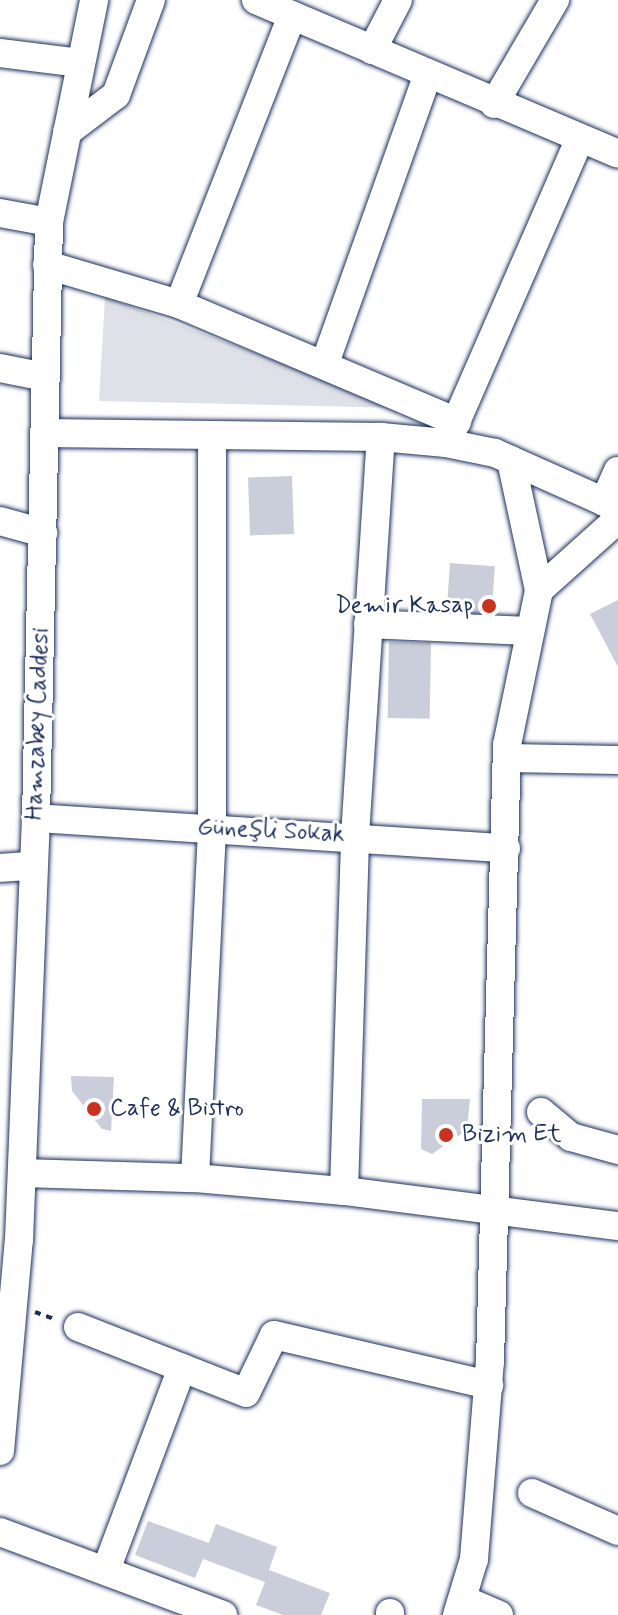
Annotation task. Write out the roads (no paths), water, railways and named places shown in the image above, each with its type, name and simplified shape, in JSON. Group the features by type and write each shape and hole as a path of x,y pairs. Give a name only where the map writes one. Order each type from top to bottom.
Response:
{"street":[{"name":"Hamzabey Caddesi","path":"0,1451 15,1305 10,1237 22,1173 12,1061 36,818 49,222 94,0"},
{"path":"67,132 116,95 151,0"},
{"path":"256,0 494,104 618,154"},
{"path":"372,50 398,0"},
{"path":"494,104 555,0"},
{"path":"179,304 292,15"},
{"path":"0,53 80,63"},
{"path":"325,363 428,74"},
{"path":"452,433 580,138"},
{"path":"0,213 49,222"},
{"path":"47,265 179,304 325,363 452,433 613,510"},
{"path":"0,368 45,377"},
{"path":"44,433 381,437 452,433"},
{"path":"195,1178 212,828 212,436"},
{"path":"344,1191 355,836 381,437"},
{"path":"511,460 539,590"},
{"path":"499,1615 461,1607 474,1559 489,1385 507,758 527,631 539,590 613,510 618,471"},
{"path":"0,521 43,533"},
{"path":"368,624 527,631"},
{"path":"507,758 618,760"},
{"name":"Güneşli Sokak","path":"36,818 506,848"},
{"path":"0,868 32,866"},
{"path":"541,1112 571,1137 618,1150"},
{"path":"22,1173 195,1178 344,1191 494,1213 618,1226"},
{"path":"78,1327 246,1393 274,1335 489,1385"},
{"path":"106,1570 182,1368"},
{"path":"532,1493 618,1531"},
{"path":"0,1532 223,1615"}],"place":[{"name":"Demir Kasap","path":"489,606"},
{"name":"Cafe & Bistro","path":"94,1109"},
{"name":"Bizim Et","path":"446,1135"}]}
